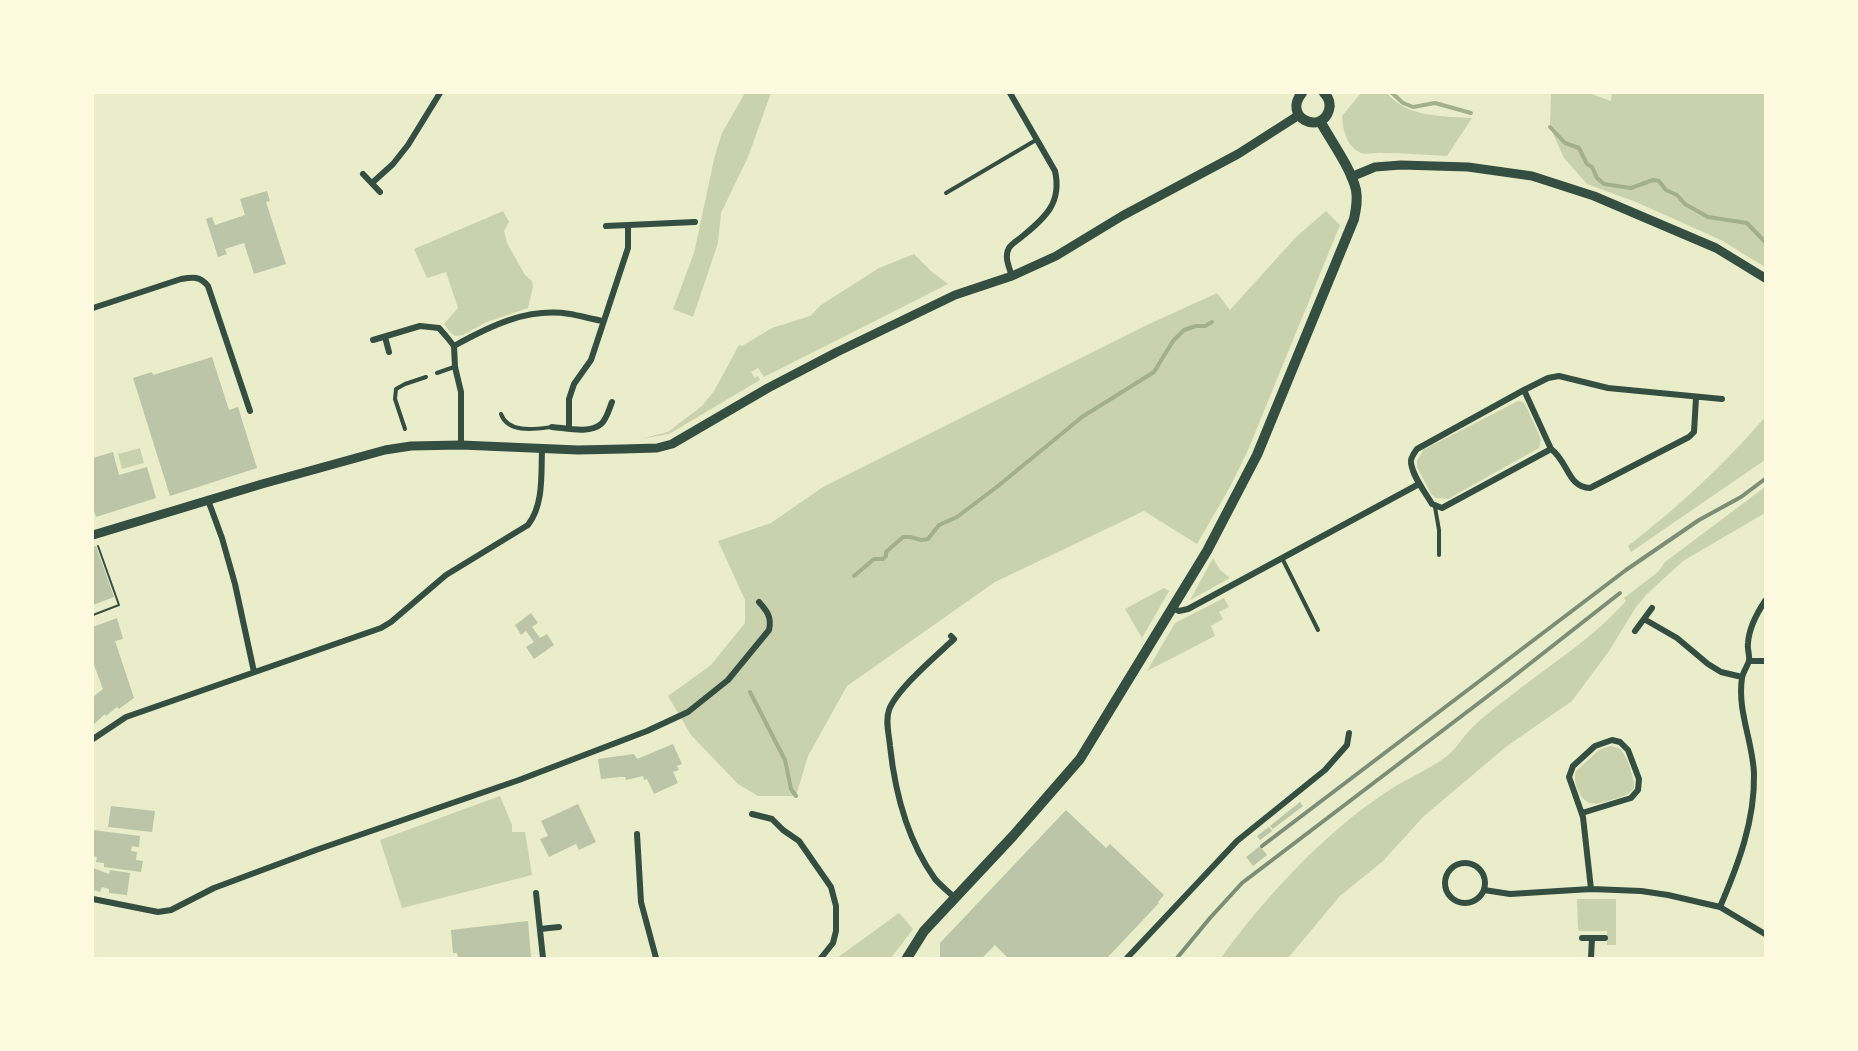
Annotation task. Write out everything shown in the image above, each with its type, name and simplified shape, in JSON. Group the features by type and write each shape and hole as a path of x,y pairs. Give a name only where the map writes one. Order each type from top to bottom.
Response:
{"main road":[{"path":"1302,93 1296,107 1299,116 1312,123 1328,115 1330,105 1327,94"},
{"path":"907,958 924,931 1048,797 1080,759 1207,551 1257,455 1354,219 1357,204 1356,190 1351,177 1320,121"}],"street":[{"path":"372,183 393,164 408,146 440,93"},
{"path":"1010,93 1055,171 1057,182 1056,196 1043,219 1009,247 1007,258 1012,276"},
{"path":"94,535 385,450 411,446 460,445 578,450 657,448 684,438 768,388 884,329 955,295 1012,276 1056,256 1122,216 1238,154 1299,116"},
{"path":"1351,177 1375,167 1401,165 1468,167 1532,176 1594,196 1716,248 1765,278"},
{"path":"363,174 380,192"},
{"path":"606,226 694,222"},
{"path":"569,428 569,399 574,384 591,360 628,248 628,225"},
{"path":"93,308 182,279 194,277 202,279 208,286 250,411"},
{"path":"454,346 489,327 530,315 569,314 603,321"},
{"path":"373,340 420,326 430,326 439,328 454,346 455,367 461,392 460,445"},
{"path":"385,337 389,352"},
{"path":"1551,449 1442,508 1435,507 1419,484 1411,462 1412,455 1417,449 1548,378 1559,376 1608,388 1722,399"},
{"path":"1524,390 1551,449 1562,461 1575,484 1590,489 1689,437 1694,432 1696,398"},
{"path":"552,427 589,429 600,425 606,418 612,402"},
{"path":"93,739 126,717 381,628 391,622 446,575 528,525 536,515 539,503 542,449"},
{"path":"1172,608 1179,611 1185,610 1419,484"},
{"path":"208,500 235,584 254,672"},
{"path":"1720,907 1739,863 1753,795 1754,774 1751,750 1742,713 1742,676 1749,661 1747,645 1750,633 1755,618 1765,601"},
{"path":"93,899 158,912 171,910 213,888 519,780 647,731 688,712 728,680 769,630 771,621 759,602"},
{"path":"1635,631 1652,608"},
{"path":"1644,619 1677,638 1721,672 1742,676"},
{"path":"951,636 954,639 896,697 889,710 887,722 892,772 905,821 914,842 936,879 955,898"},
{"path":"1749,661 1765,661"},
{"path":"1127,958 1237,840 1325,771 1347,745 1349,733"},
{"path":"1582,813 1631,798 1638,790 1639,779 1628,750 1620,742 1612,740 1600,742 1573,766 1569,777 1582,813 1591,889"},
{"path":"752,814 772,819 799,841 831,887 836,906 836,931 832,943 820,958"},
{"path":"637,834 641,902 656,958"},
{"path":"1458,864 1472,864 1483,873 1484,890 1476,900 1460,902 1448,893 1445,887 1446,876 1449,870 1458,864"},
{"path":"1484,890 1510,894 1591,889 1641,891 1720,907 1765,934"},
{"path":"536,893 543,958"},
{"path":"540,928 559,927"},
{"path":"1582,938 1605,938"},
{"path":"1591,958 1592,939"}],"lane":[{"path":"946,193 1037,140"},
{"path":"437,373 455,367"},
{"path":"405,429 395,399 396,389 426,377"},
{"path":"501,414 510,426 535,429 552,427"},
{"path":"1435,507 1439,530 1438,555"},
{"path":"1281,558 1318,630"}],"path":[{"path":"93,615 119,605 94,535"}],"green space":[{"path":"745,93 771,93 748,157 721,213 718,243 693,317 673,309 694,253 715,155 722,133"},
{"path":"1361,93 1387,93 1405,107 1426,114 1472,118 1447,156 1362,153 1348,141 1342,116"},
{"path":"1551,93 1589,93 1611,101 1612,93 1765,93 1765,267 1721,240 1636,202 1587,184 1564,158 1550,127"},
{"path":"503,211 509,222 504,231 507,243 525,275 532,281 533,287 528,308 487,322 463,335 455,336 444,324 458,308 446,272 427,278 414,249"},
{"path":"1326,211 1340,225 1248,450 1197,544 1144,511 995,582 847,686 808,756 796,796 758,796 738,784 691,735 668,696 711,665 745,623 745,600 718,541 771,523 823,487 1147,325 1217,293 1230,310 1296,237"},
{"path":"914,254 948,284 764,377 758,368 751,372 755,378 758,376 760,380 669,434 640,439 668,432 702,406 714,391 739,345 742,346 772,328 810,316 821,305 879,268"},
{"path":"1518,401 1523,402 1526,406 1541,439 1539,448 1448,499 1436,498 1431,494 1417,467 1417,461 1423,450"},
{"path":"1765,417 1765,460 1631,552 1628,546 1700,485"},
{"path":"140,448 144,463 122,469 118,454"},
{"path":"1765,487 1765,513 1683,561 1647,594 1572,701 1507,746 1424,816 1383,861 1340,896 1288,958 1221,958 1276,890 1319,845 1342,825 1388,791 1447,756 1485,716 1601,626 1626,601 1624,598 1658,572 1665,562"},
{"path":"1213,558 1220,570 1230,578 1190,600"},
{"path":"1164,588 1169,591 1142,638 1125,609"},
{"path":"1224,598 1229,607 1219,612 1223,619 1211,626 1215,636 1147,671 1175,623"},
{"path":"1610,746 1620,749 1625,756 1632,774 1634,788 1628,794 1593,804 1581,796 1575,778 1576,771 1599,750"},
{"path":"500,796 512,825 512,832 525,832 532,875 402,908 380,840"},
{"path":"1577,899 1616,899 1616,945 1607,945 1607,931 1578,930"},
{"path":"899,913 913,929 891,958 837,958"}],"building":[{"path":"267,191 270,201 266,202 286,264 254,274 244,243 225,249 227,254 218,257 206,219 212,217 215,225 245,215 240,199"},
{"path":"212,357 229,410 238,407 257,468 170,496 133,378 152,372 153,375"},
{"path":"113,452 119,475 147,467 156,498 96,517 93,508 93,458"},
{"path":"96,546 114,597 93,605 93,547"},
{"path":"531,613 538,623 532,627 540,638 547,634 554,645 534,659 526,647 534,642 526,631 521,635 515,625"},
{"path":"117,618 123,639 115,641 134,698 119,709 117,707 106,716 105,714 93,725 93,697 103,689 93,666 93,627"},
{"path":"673,744 682,764 677,766 679,770 673,772 678,783 654,794 647,779 644,780 643,776 626,780 625,777 601,779 598,759 634,754 637,759"},
{"path":"1300,802 1303,806 1273,829 1270,826"},
{"path":"578,804 596,842 579,850 576,844 549,857 540,839 548,836 541,821"},
{"path":"111,806 155,811 152,832 108,827"},
{"path":"1066,810 1106,848 1110,844 1164,895 1159,903 1107,958 1008,958 995,945 982,958 940,958 940,943"},
{"path":"1269,827 1272,831 1260,840 1257,836"},
{"path":"93,830 140,836 139,847 132,846 131,851 137,852 136,860 143,861 141,872 104,867 104,863 96,862 97,857 93,856"},
{"path":"1260,846 1267,855 1253,866 1246,857"},
{"path":"93,868 109,874 110,870 130,873 127,895 109,893 109,889 102,887 100,892 93,890"},
{"path":"528,921 531,958 458,958 457,953 453,953 451,930"}],"waterway":[{"path":"1392,93 1403,103 1413,107 1435,103 1471,113"},
{"path":"1550,127 1565,143 1579,148 1587,164 1592,167 1597,178 1604,184 1631,188 1653,180 1659,181 1666,190 1677,195 1685,204 1708,217 1747,223 1765,242"},
{"path":"854,576 874,559 883,559 886,552 903,537 928,539 939,525 957,517 1082,417 1154,372 1173,341 1184,330 1205,326 1212,322"},
{"path":"750,692 785,760 791,789 796,796"}],"railway":[{"path":"1262,846 1626,570 1699,520 1741,497 1765,479"},
{"path":"1177,958 1242,883 1620,593"}]}
